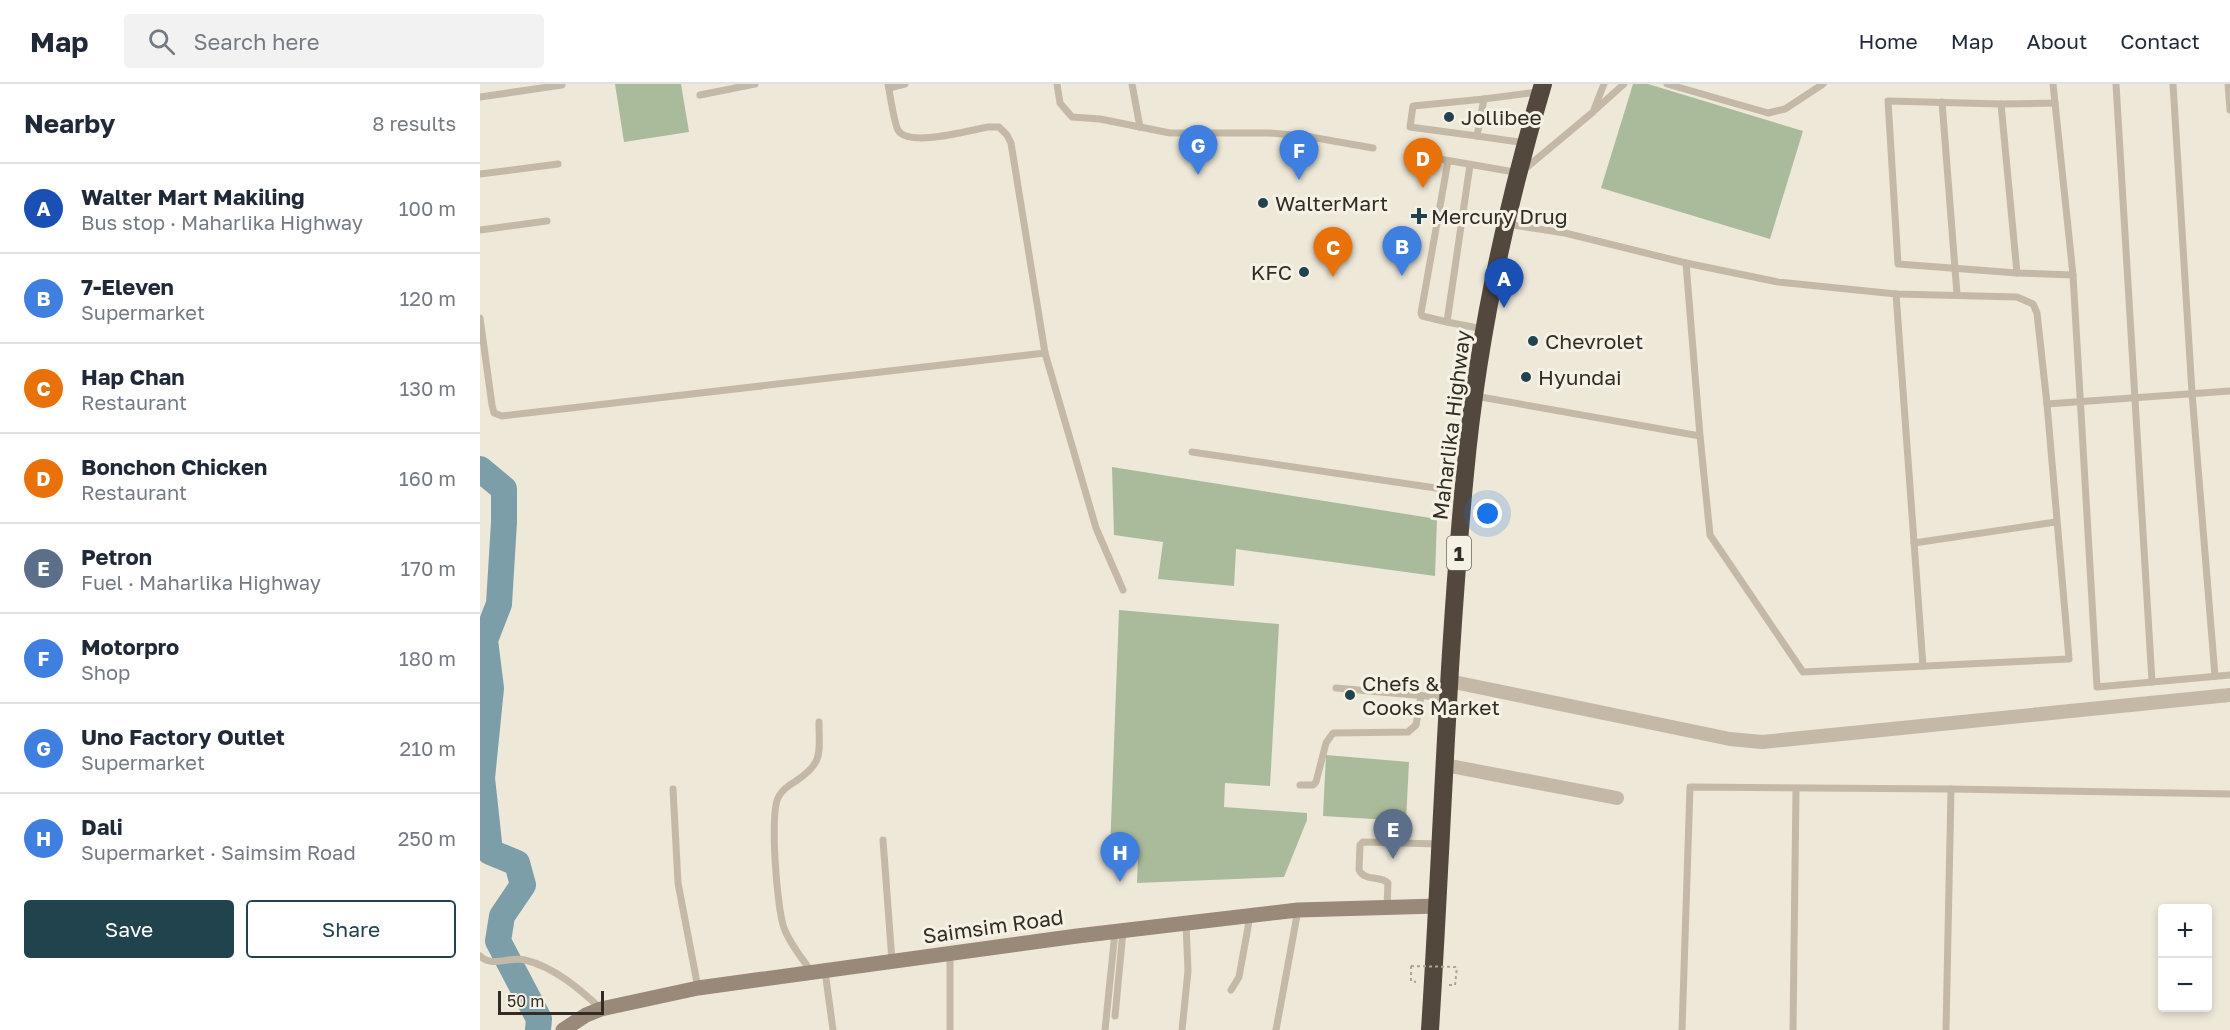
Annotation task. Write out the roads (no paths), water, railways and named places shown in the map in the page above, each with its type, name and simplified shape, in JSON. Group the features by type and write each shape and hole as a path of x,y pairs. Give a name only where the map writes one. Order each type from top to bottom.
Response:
{"highway":[{"name":"Maharlika Highway","path":"1430,1030 1448,689 1463,492 1474,396 1506,224 1542,88"}],"street":[{"path":"1448,689 1730,739 1762,742 2230,695"},
{"path":"1444,765 1617,798"},
{"name":"Saimsim Road","path":"564,1030 586,1015 601,1009 698,988 1119,931 1298,910 1438,906"}],"lane":[{"path":"700,95 755,84"},
{"path":"904,84 888,86 898,130 907,137 921,139 988,127 999,128 1007,135 1011,143 1046,352 1096,528 1123,590"},
{"path":"1057,84 1060,104 1072,117 1100,119 1170,133 1269,133 1305,136 1373,148"},
{"path":"1132,84 1140,127"},
{"path":"1593,112 1604,84"},
{"path":"1434,158 1520,173 1624,84"},
{"path":"1667,84 1768,113 1785,110 1823,84"},
{"path":"2053,84 2073,274 2097,687 2230,675"},
{"path":"2116,84 2152,682"},
{"path":"2173,84 2192,393 2215,676"},
{"path":"2228,84 2230,110"},
{"path":"480,97 562,86"},
{"path":"1527,143 1410,127 1413,106 1484,99 1542,88"},
{"path":"1477,136 1484,99"},
{"path":"2055,103 1888,101 1898,264 2018,273 2073,274"},
{"path":"1942,102 1957,268 1957,294"},
{"path":"2001,104 2018,273"},
{"path":"1448,161 1421,313 1422,316 1486,329"},
{"path":"480,174 558,164"},
{"path":"1447,322 1470,165"},
{"path":"480,230 547,220"},
{"path":"1506,224 1565,233 1778,282 1896,294 2017,297 2033,304 2037,313 2047,404 2069,659 1803,672 1710,534 1686,262"},
{"path":"1896,294 1923,666"},
{"path":"480,318 492,405 494,412 502,416 1046,352"},
{"path":"2047,404 2230,391"},
{"path":"1474,396 1700,436"},
{"path":"1192,452 1463,492"},
{"path":"1914,543 2056,522"},
{"path":"1336,688 1421,696 1448,689"},
{"path":"1300,785 1313,785 1316,782 1326,743 1333,733 1408,732 1416,724 1421,696"},
{"path":"819,722 818,760 812,770 779,795 774,810 774,845 783,925 789,941 819,972 833,1030"},
{"path":"1682,1030 1690,788 1950,789 2230,794"},
{"path":"673,789 678,883 698,988"},
{"path":"1793,1030 1796,789"},
{"path":"1946,1030 1950,789"},
{"path":"883,840 892,961"},
{"path":"1387,906 1388,883 1385,879 1365,876 1359,870 1360,845 1363,842 1440,844"},
{"path":"1276,1030 1298,910"},
{"path":"1231,990 1239,977 1250,916"},
{"path":"1182,1030 1188,971 1186,924"},
{"path":"1115,1016 1119,931"},
{"path":"1105,1030 1119,931"},
{"path":"950,954 950,1030"},
{"path":"480,956 492,962 527,960 553,972 585,994 601,1009"}],"waterway":[{"path":"480,469 504,489 499,604 485,640 491,688 482,778 490,852 517,863 523,885 502,916 498,941 539,1019 538,1030"}],"place":[{"name":"Jollibee","path":"1449,117"},
{"name":"Uno Factory Outlet","path":"1198,175"},
{"name":"Motorpro","path":"1299,180"},
{"name":"Bonchon Chicken","path":"1423,188"},
{"name":"WalterMart","path":"1263,203"},
{"name":"Mercury Drug","path":"1419,216"},
{"name":"KFC","path":"1304,272"},
{"name":"7-Eleven","path":"1402,276"},
{"name":"Hap Chan","path":"1333,277"},
{"name":"Walter Mart Makiling","path":"1504,308"},
{"name":"Chevrolet","path":"1533,341"},
{"name":"Hyundai","path":"1526,377"},
{"name":"Chefs & Cooks Market","path":"1350,695"},
{"name":"Petron","path":"1393,859"},
{"name":"Dali","path":"1120,882"}]}
